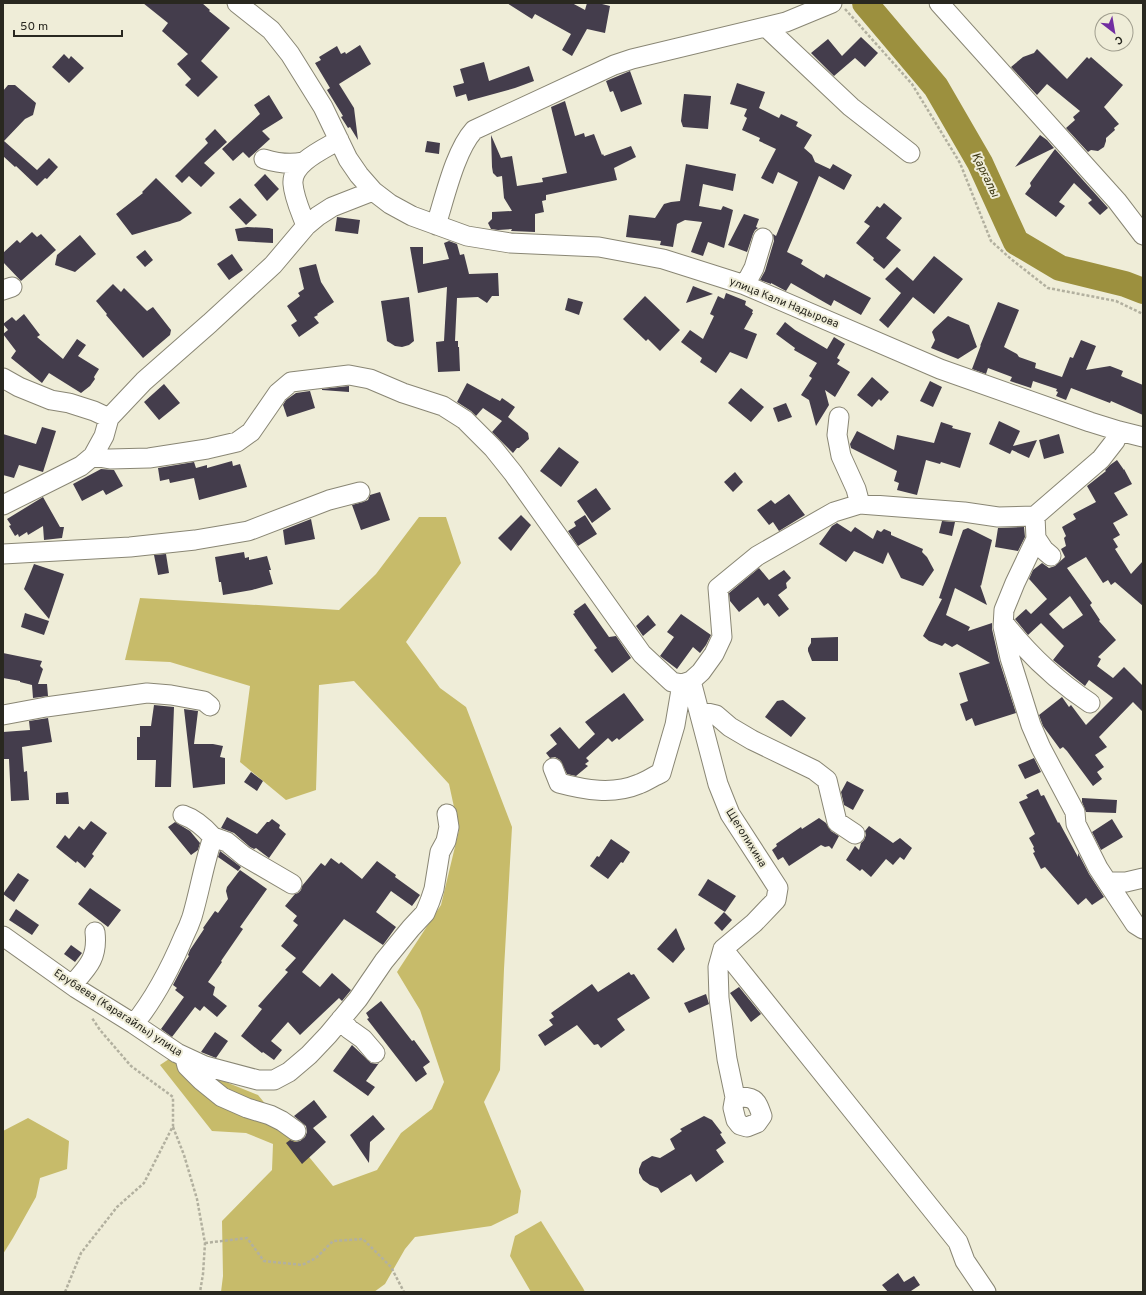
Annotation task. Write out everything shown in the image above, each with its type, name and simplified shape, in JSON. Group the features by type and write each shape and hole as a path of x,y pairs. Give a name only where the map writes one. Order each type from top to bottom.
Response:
{"street":[{"name":"улица Кали Надырова","path":"237,3 272,30 290,54 323,107 348,159 359,175 373,191 390,204 412,216 467,236 510,243 599,247 663,259 745,286 940,370 1083,420 1143,437"},
{"path":"939,3 1117,201 1143,235"},
{"path":"436,225 451,176 468,136 474,130 614,65 632,59 786,22 839,6"},
{"path":"766,27 852,107 910,153"},
{"path":"306,226 294,193 292,182 296,172 303,162 313,154 338,140"},
{"path":"264,159 278,163 294,164 303,162"},
{"path":"3,505 67,474 81,466 93,456 104,436 109,418 144,381 273,264 306,226 332,207 373,191"},
{"path":"745,286 754,268 763,238"},
{"path":"93,456 110,459 149,458 207,449 237,442 252,432 278,393 291,382 308,379 349,375 356,376 370,379 443,406 465,420 493,448 513,473 642,654 672,682 686,682 702,672 714,654 722,637 718,588 757,556 834,512 860,504 964,512 998,517 1035,516 1101,459 1114,441 1119,431"},
{"path":"3,378 19,387 45,397 94,410 109,418"},
{"path":"839,417 837,435 842,456 856,489 860,504"},
{"path":"3,554 172,544 203,539 248,531 329,500 360,492"},
{"path":"1035,516 1036,538 1004,610 1003,627 1010,658 1031,725 1041,748 1075,812 1076,824 1098,868 1134,924 1143,929"},
{"path":"1036,538 1044,550 1051,556"},
{"path":"1003,622 1033,657 1053,676 1090,703"},
{"path":"553,768 559,783 582,789 616,791 638,785 661,773 686,682"},
{"name":"Щеголихина","path":"686,682 699,711 718,784 730,814 778,888 776,900 754,924 723,950"},
{"path":"3,715 46,707 148,693 171,695 204,701 210,706"},
{"path":"699,711 716,715 730,727 752,740 814,770 827,780 837,822 855,834"},
{"name":"Ерубаева (Карагайлы) улица","path":"3,936 72,985 134,1024 150,1036 185,1056 205,1066 232,1074 258,1080 274,1080 289,1072 309,1055 358,999 384,961 425,913 430,901 440,852 446,841 449,828 447,814"},
{"path":"183,815 190,817 205,828 213,837 227,842 244,856 292,884"},
{"path":"134,1024 163,980 192,918 208,850 213,837"},
{"path":"1108,882 1126,882 1143,878"},
{"path":"72,985 93,957 96,944 95,932"},
{"path":"723,950 718,968 719,998 727,1059 735,1097"},
{"path":"723,950 958,1242 965,1260 986,1292"},
{"path":"341,1019 349,1029 363,1039 375,1053"},
{"path":"185,1056 187,1066 222,1097 276,1118 296,1131"}],"path":[{"path":"839,6 916,90 960,163 991,241 1048,288 1116,302 1143,314"},
{"path":"92,1018 100,1030 131,1066 173,1097 173,1126 197,1199 205,1243 200,1292"},
{"path":"65,1292 81,1253 117,1207 144,1183 173,1126"},
{"path":"205,1243 247,1238 264,1261 302,1265 316,1258 333,1241 363,1239 391,1267 404,1292"}],"shaded area":[{"path":"419,517 446,517 461,563 406,642 440,688 466,707 512,827 500,1070 484,1102 521,1191 518,1213 491,1226 415,1237 405,1249 385,1284 374,1292 221,1292 223,1276 222,1221 272,1170 273,1144 246,1133 212,1131 160,1065 169,1059 258,1095 333,1186 377,1170 401,1133 432,1109 444,1082 420,1010 397,972 441,905 459,830 449,784 354,681 319,685 316,790 286,800 240,762 250,686 170,662 125,660 140,598 339,610 376,574"},
{"path":"28,1118 69,1141 67,1169 40,1178 36,1197 3,1254 3,1131"},
{"path":"541,1221 585,1292 531,1292 510,1256 515,1236"}],"building":[{"path":"143,3 202,3 210,10 209,11 230,28 201,61 218,77 198,97 185,85 191,79 177,64 188,54 162,31 168,23"},
{"path":"507,3 572,3 585,10 587,3 598,3 610,6 605,33 587,29 572,56 562,50 571,34 535,14 532,19"},
{"path":"861,37 878,53 865,67 855,58 834,76 811,53 828,39 842,56"},
{"path":"360,45 371,64 339,84 354,108 358,140 350,127 348,128 341,117 343,116 327,90 330,88 315,63 321,60 319,57 337,46 341,54 345,52 346,54"},
{"path":"1037,49 1067,79 1087,57 1089,59 1091,57 1123,85 1104,107 1119,124 1106,138 1104,147 1098,151 1091,150 1088,152 1066,128 1075,120 1073,117 1080,111 1047,84 1037,95 1011,67 1023,57 1034,53"},
{"path":"64,54 69,59 71,56 84,68 69,83 52,67"},
{"path":"484,62 489,81 529,66 534,81 468,101 466,94 456,97 453,86 464,83 460,69"},
{"path":"630,71 642,104 621,112 613,91 610,92 606,81"},
{"path":"737,83 765,92 759,108 779,118 781,114 798,122 796,126 812,135 804,148 812,155 815,162 830,169 833,164 852,175 844,190 819,176 787,252 803,260 801,264 824,278 826,274 871,298 861,315 834,300 831,306 791,283 786,291 771,283 760,280 765,271 774,241 773,234 776,236 798,182 778,172 773,184 761,178 776,149 759,141 760,138 742,130 747,118 744,116 747,109 730,104"},
{"path":"8,85 15,85 36,103 33,115 25,119 4,141 37,170 49,158 58,167 47,179 45,178 37,186 3,156 3,91"},
{"path":"684,94 711,96 708,129 683,127 681,121"},
{"path":"269,95 283,118 262,131 270,139 249,158 243,152 233,161 222,149 260,114 254,105"},
{"path":"565,101 575,136 584,133 585,137 594,134 602,155 603,154 604,156 631,146 636,157 614,168 617,180 546,195 546,200 542,201 544,212 535,214 535,232 511,231 512,229 491,229 488,223 492,219 492,212 512,211 504,198 502,176 497,177 493,173 491,135 501,158 512,156 517,186 543,182 542,178 567,173 551,107"},
{"path":"215,129 227,142 204,163 215,173 201,187 189,176 182,183 175,176 208,143 205,139"},
{"path":"1040,135 1054,148 1015,167"},
{"path":"427,141 440,143 439,154 425,152"},
{"path":"1055,149 1108,208 1100,215 1088,203 1092,200 1074,183 1059,202 1065,206 1056,217 1025,194 1031,186 1030,183"},
{"path":"686,164 736,174 733,191 703,184 699,206 721,210 723,206 733,210 724,248 708,242 703,256 691,252 702,222 685,220 677,224 673,247 660,245 661,241 626,237 629,215 655,218 664,204 680,201"},
{"path":"265,174 279,189 267,201 254,185"},
{"path":"156,178 192,213 180,221 132,235 116,214 143,193 142,192"},
{"path":"240,198 257,215 246,225 229,207"},
{"path":"884,203 902,218 886,238 901,250 884,269 873,260 874,258 856,243 870,226 864,222 877,206 880,208"},
{"path":"744,214 759,219 756,227 758,228 753,234 747,252 728,245"},
{"path":"337,217 360,220 358,234 335,231"},
{"path":"247,227 273,229 273,243 238,241 235,229"},
{"path":"32,232 37,237 41,234 56,250 21,281 3,262 3,253 17,240 20,243"},
{"path":"80,235 96,254 75,272 55,265 57,255"},
{"path":"449,241 457,244 460,255 464,254 469,274 498,273 499,296 492,296 487,303 478,297 457,298 455,341 458,341 459,347 460,371 438,372 436,342 444,341 447,287 418,293 410,247 423,247 423,264 449,259 444,243"},
{"path":"145,250 153,260 145,267 136,257"},
{"path":"232,254 243,270 229,280 217,264"},
{"path":"934,256 963,279 934,314 913,297 888,328 879,320 901,293 885,279 897,267 913,281"},
{"path":"316,264 321,282 334,302 314,317 319,323 299,337 291,325 297,321 287,306 300,296 298,293 304,289 299,268"},
{"path":"113,284 121,292 124,288 147,311 153,307 171,330 170,335 143,358 96,301"},
{"path":"693,286 713,294 686,303"},
{"path":"726,293 746,301 745,305 753,310 753,313 744,329 757,334 747,359 730,352 716,373 700,362 702,358 681,342 690,330 703,339 714,316 710,314 718,296 724,299"},
{"path":"645,296 680,330 660,351 648,339 646,341 623,319"},
{"path":"409,297 414,341 409,345 402,347 395,346 387,341 381,301"},
{"path":"568,298 583,302 579,315 565,310"},
{"path":"998,302 1019,310 1004,347 1017,354 1019,357 1036,363 1035,368 1062,377 1070,357 1073,358 1081,340 1096,346 1086,370 1110,366 1123,371 1121,376 1143,385 1143,415 1111,401 1110,403 1071,388 1066,400 1056,396 1058,392 1056,391 1057,389 1033,381 1031,388 1010,381 1012,377 988,368 986,374 972,369"},
{"path":"24,314 40,335 37,337 63,359 77,339 86,345 78,356 99,369 90,386 81,393 49,373 42,383 11,358 16,351 3,334 8,330 3,324 12,317 16,321"},
{"path":"948,316 969,325 977,347 958,359 931,348 935,340 932,332"},
{"path":"785,322 795,330 827,349 834,337 845,344 837,358 840,360 837,364 850,372 835,397 825,390 829,405 816,426 809,400 801,395 812,378 809,376 817,363 794,350 795,348 776,334"},
{"path":"872,377 889,392 881,401 879,399 872,407 857,395"},
{"path":"930,381 942,387 933,407 920,401"},
{"path":"467,383 500,401 502,398 515,407 508,417 528,433 529,439 513,453 492,432 502,421 483,408 476,416 457,402"},
{"path":"164,384 180,403 159,420 144,402"},
{"path":"349,386 349,392 322,390 322,389"},
{"path":"741,388 764,407 751,422 728,403"},
{"path":"310,391 315,408 287,417 283,405 286,400 296,393"},
{"path":"786,403 792,417 778,422 773,408"},
{"path":"999,421 1020,431 1013,446 1037,440 1029,458 1012,450 1010,454 989,444"},
{"path":"941,422 953,426 952,428 971,433 960,468 941,462 940,464 926,460 917,495 897,490 899,483 894,481 897,471 851,448 850,444 857,431 894,450 897,435 934,443"},
{"path":"42,427 56,431 43,472 19,465 14,478 3,475 3,434 36,444"},
{"path":"1059,434 1064,453 1044,459 1039,440"},
{"path":"559,447 579,462 561,487 540,471"},
{"path":"1117,460 1132,484 1114,493 1128,515 1113,523 1120,535 1113,539 1118,547 1115,549 1131,574 1143,561 1143,606 1115,582 1111,585 1108,580 1103,583 1086,557 1067,568 1092,603 1090,605 1100,620 1099,621 1116,640 1098,657 1101,659 1097,666 1113,678 1124,667 1143,686 1143,712 1133,702 1099,737 1107,747 1095,755 1104,767 1097,772 1102,779 1093,786 1067,751 1063,747 1060,749 1043,726 1039,715 1062,697 1069,707 1071,705 1086,725 1113,698 1089,680 1085,686 1053,660 1064,646 1041,623 1028,635 1015,619 1026,609 1031,614 1047,599 1029,579 1033,570 1042,563 1049,568 1055,566 1065,557 1061,549 1066,546 1064,538 1066,536 1062,527 1076,519 1073,514 1096,502 1087,486 1106,471 1105,470","holes":["1070,596 1083,615 1063,629 1049,614"]},
{"path":"232,461 233,466 240,464 247,487 199,500 194,478 170,483 169,479 160,481 158,468 194,462 196,468 207,465 207,468"},
{"path":"101,469 114,470 123,486 106,495 103,490 82,501 73,484"},
{"path":"735,472 743,482 733,492 724,482"},
{"path":"596,488 611,509 592,523 577,501"},
{"path":"380,492 390,520 361,530 352,505 368,500 370,495"},
{"path":"789,494 805,515 779,531 773,522 769,525 757,510 771,500 775,504"},
{"path":"43,497 60,527 64,527 62,538 44,540 43,526 28,535 27,532 19,537 18,534 15,536 7,519"},
{"path":"521,515 531,525 511,551 498,538"},
{"path":"585,515 597,534 578,546 568,531 576,526 574,522"},
{"path":"311,519 315,539 285,545 283,530"},
{"path":"942,521 955,522 952,536 939,533"},
{"path":"837,523 851,532 855,527 873,539 877,530 881,532 884,529 891,532 891,535 923,549 922,552 927,557 934,570 923,586 901,578 888,552 883,564 854,551 846,562 819,544 832,526"},
{"path":"1024,527 1025,537 1018,551 995,547 998,528"},
{"path":"968,528 992,540 981,586 980,585 987,605 955,588 946,615 970,627 968,631 992,623 999,660 1016,713 975,726 972,718 966,721 960,704 968,701 959,673 990,663 957,644 952,647 945,643 942,646 929,641 923,636 942,599 939,598 963,530"},
{"path":"244,552 245,558 249,557 249,560 267,556 273,584 252,590 223,595 221,582 219,582 215,557"},
{"path":"166,554 169,573 158,575 154,555"},
{"path":"34,564 64,574 49,619 24,589"},
{"path":"759,568 769,580 784,570 791,578 786,583 787,588 778,595 789,609 779,617 768,603 764,606 758,597 739,612 730,601 729,593"},
{"path":"585,603 609,637 616,636 631,658 612,673 594,650 597,648 573,614 575,613 574,611"},
{"path":"25,613 49,621 44,635 21,627"},
{"path":"681,614 711,635 700,653 693,647 677,669 660,656 674,637 667,632"},
{"path":"648,615 656,625 643,636 636,626"},
{"path":"838,637 838,661 812,661 808,651 811,638"},
{"path":"3,653 42,661 40,666 43,669 38,684 47,684 48,696 33,698 32,685 3,678"},
{"path":"624,693 644,720 619,740 617,738 612,742 608,738 586,758 589,761 585,764 588,766 576,776 567,774 560,760 555,757 550,758 546,753 557,744 550,735 560,727 579,749 595,734 585,722"},
{"path":"783,700 806,718 791,737 765,717 777,701"},
{"path":"154,705 174,707 171,787 155,787 156,760 137,760 137,737 140,737 140,726 151,726"},
{"path":"184,709 198,711 194,744 213,744 223,746 220,757 225,758 225,784 193,788"},
{"path":"48,718 52,742 22,747 24,772 27,771 29,800 11,801 9,759 3,759 3,732 30,730 29,721"},
{"path":"1034,758 1041,772 1025,779 1018,765"},
{"path":"251,772 263,781 257,791 244,782"},
{"path":"847,781 864,790 853,810 844,805 841,792"},
{"path":"1038,789 1041,796 1044,795 1078,857 1078,853 1089,874 1104,897 1092,905 1086,898 1078,905 1045,867 1041,869 1033,853 1035,852 1034,847 1029,838 1035,834 1019,802 1028,798 1026,795"},
{"path":"68,792 69,804 56,804 56,793"},
{"path":"1082,798 1117,800 1116,813 1086,812"},
{"path":"227,817 257,834 267,822 272,819 280,825 279,828 286,834 269,858 256,848 254,849 250,847 234,833 221,828"},
{"path":"819,818 826,823 831,831 839,836 832,849 829,846 825,847 821,845 789,866 783,857 778,860 772,850 777,846 776,844 801,827 802,829"},
{"path":"1112,819 1123,837 1101,850 1092,832"},
{"path":"91,821 107,833 92,854 94,856 85,868 77,861 76,863 56,847 65,835 69,839 79,826 84,830"},
{"path":"175,822 190,831 200,843 198,850 191,855 168,827"},
{"path":"869,826 893,843 900,838 912,848 904,860 900,857 893,865 886,859 871,877 862,869 860,871 846,860 855,846 859,850 866,835 865,831"},
{"path":"611,839 630,852 623,863 621,862 608,879 590,866 597,856 599,857"},
{"path":"220,851 241,867 238,871 218,857"},
{"path":"331,858 339,864 341,862 362,879 377,861 396,875 395,877 420,895 412,906 391,891 376,912 396,927 383,945 344,919 302,972 320,987 332,973 351,990 342,1001 339,998 300,1035 288,1022 271,1041 282,1050 274,1060 263,1052 262,1053 241,1036 262,1009 258,1006 288,972 285,970 296,958 281,946 298,925 293,921 297,916 285,906 295,894 301,890 302,886 321,863 325,866"},
{"path":"240,870 267,889 240,927 243,929 208,982 215,987 213,995 227,1006 217,1017 204,1006 200,1011 195,1007 172,1037 161,1029 184,997 175,990 177,988 173,985 189,956 190,950 204,929 203,928 215,911 218,913 228,899 226,891 227,887"},
{"path":"18,873 29,880 14,902 3,894"},
{"path":"708,879 736,896 725,912 698,895"},
{"path":"90,888 121,910 108,927 78,904"},
{"path":"16,909 39,925 32,935 9,920"},
{"path":"724,912 732,920 722,931 714,923"},
{"path":"676,928 685,949 673,963 657,949"},
{"path":"71,945 82,953 75,962 64,954"},
{"path":"629,972 631,975 634,974 650,998 617,1019 625,1030 601,1048 598,1044 594,1045 577,1025 545,1046 538,1035 553,1025 549,1020 554,1017 551,1013 592,984 598,992"},
{"path":"739,987 761,1014 751,1022 730,993"},
{"path":"706,994 709,1004 689,1013 684,1003"},
{"path":"381,1001 412,1041 414,1040 430,1062 423,1067 427,1074 416,1082 367,1019 369,1018 366,1013"},
{"path":"215,1032 228,1041 216,1058 201,1052"},
{"path":"352,1045 371,1063 379,1063 366,1081 375,1087 368,1096 333,1071"},
{"path":"314,1100 327,1117 313,1128 326,1142 302,1164 286,1143 290,1140 295,1142 300,1141 305,1137 307,1132 306,1126 294,1116"},
{"path":"373,1115 385,1129 370,1142 369,1163 350,1135"},
{"path":"704,1116 712,1120 722,1133 720,1134 726,1143 716,1150 724,1162 696,1182 691,1174 661,1193 658,1188 643,1180 639,1173 642,1162 652,1156 660,1158 675,1149 670,1139 682,1131 680,1129"},
{"path":"898,1273 904,1282 914,1276 920,1285 911,1291 912,1292 888,1292 882,1285"}],"waterway":[{"name":"Қарғалы","path":"865,3 936,87 980,163 1016,242 1060,268 1125,284 1143,291"}]}
